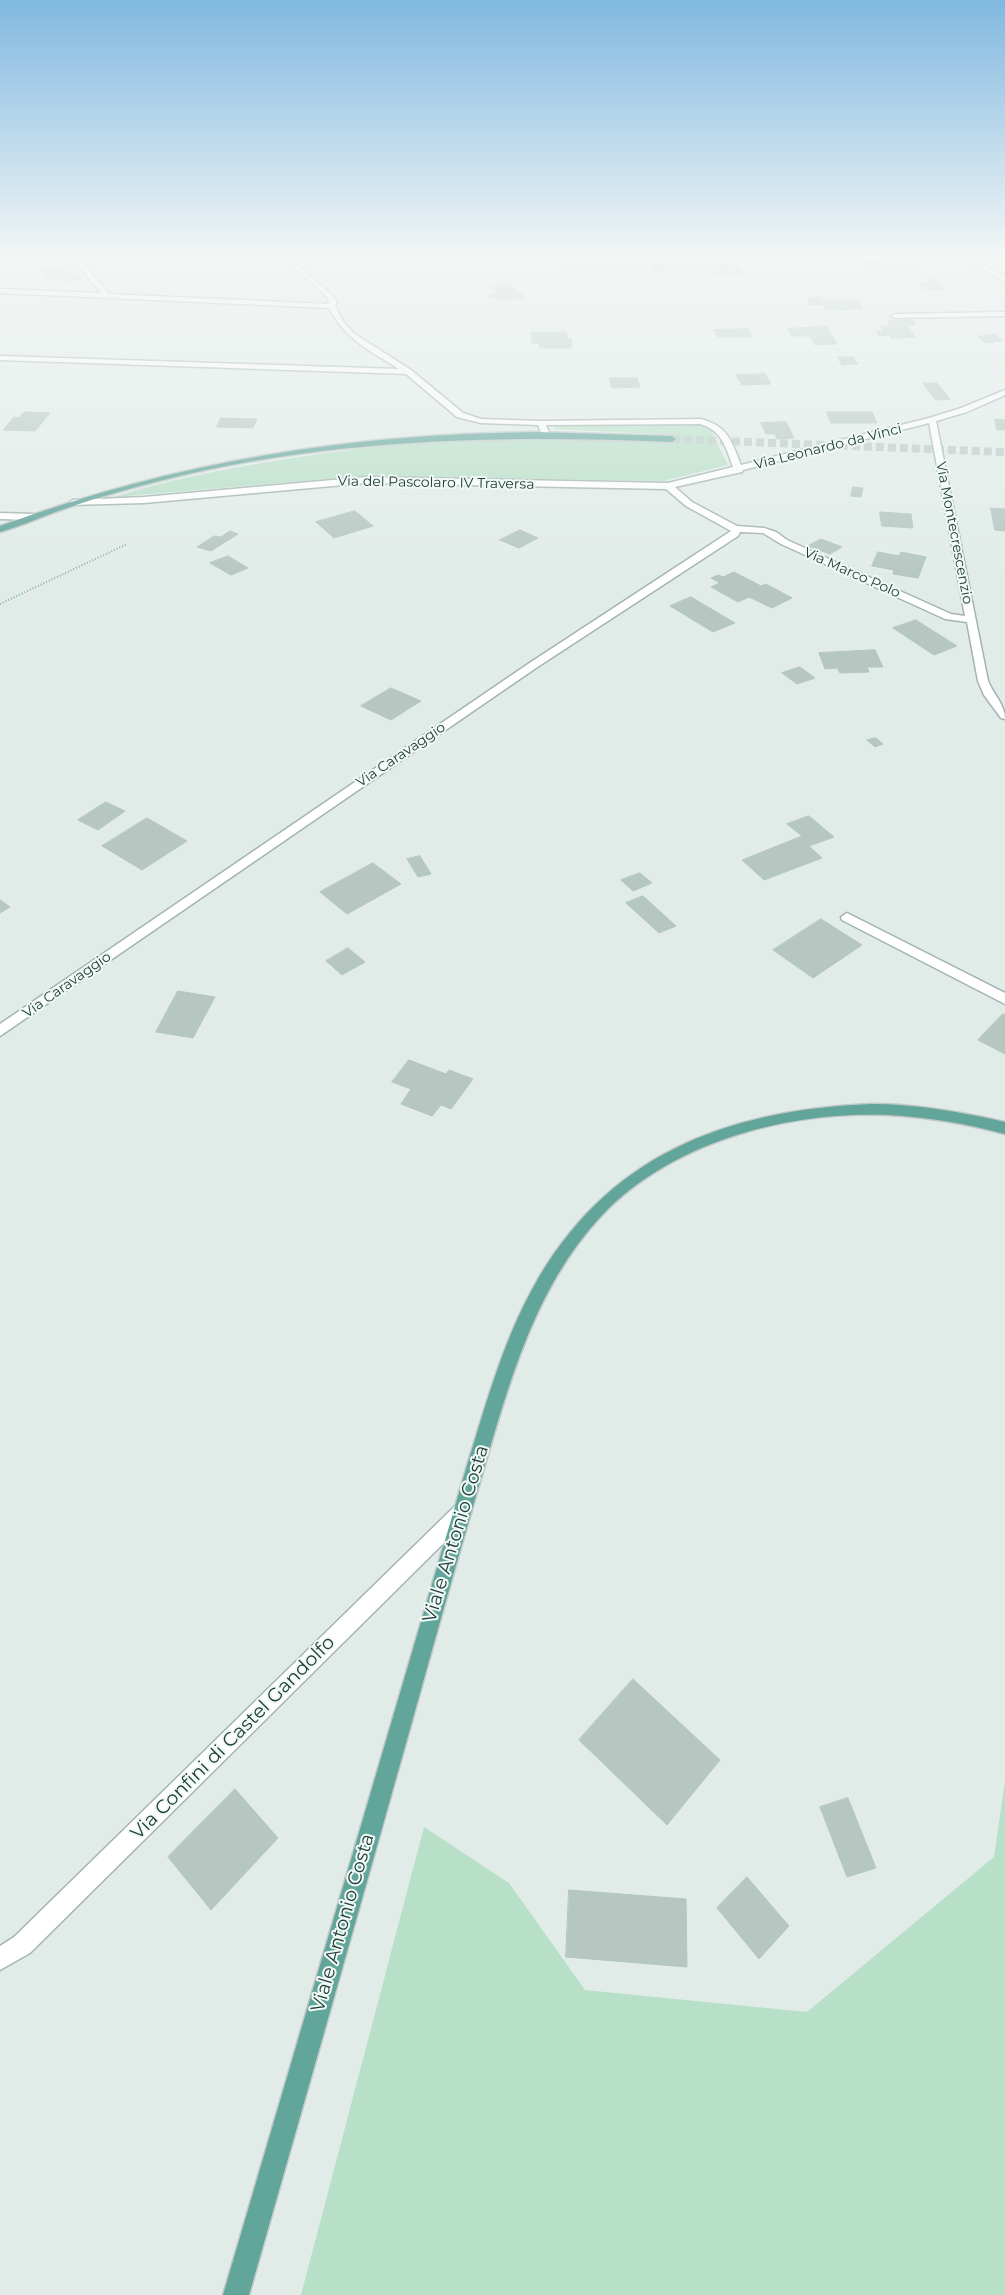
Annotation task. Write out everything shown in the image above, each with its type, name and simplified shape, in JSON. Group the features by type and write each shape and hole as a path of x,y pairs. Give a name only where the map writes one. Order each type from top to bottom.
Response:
{"main road":[{"path":"0,529 73,503 172,475 286,454 408,440 546,435 672,439"},
{"name":"Viale Antonio Costa","path":"236,2295 462,1512 510,1356 535,1297 580,1231 602,1205 640,1174 685,1150 718,1136 772,1122 826,1113 872,1109 913,1111 961,1118 1005,1128"}],"street":[{"path":"178,364 408,372"},
{"name":"Via Leonardo da Vinci","path":"396,364 454,412 467,418 488,422 541,423 689,420 707,422 720,430 739,470 932,420"},
{"path":"932,420 964,410 1005,392"},
{"name":"Via Montecrescenzio","path":"932,420 984,686 995,705 1005,716"},
{"path":"541,423 546,435"},
{"name":"Via del Pascolaro IV Traversa","path":"73,503 144,500 366,480 668,486 739,470"},
{"path":"668,486 689,504 735,529"},
{"path":"0,516 33,517"},
{"name":"Via Marco Polo","path":"735,529 768,530 784,542 948,617 971,620"},
{"name":"Via Caravaggio","path":"0,1031 220,878 532,666 735,534 735,529"},
{"path":"847,917 1005,998"},
{"name":"Via Confini di Castel Gandolfo","path":"0,1958 22,1945 462,1512"}],"path":[{"path":"0,604 128,544"}],"green space":[{"path":"692,422 709,426 728,465 663,481 362,476 114,497 165,483 242,466 407,443 516,438 675,442 675,435 555,429 553,425"},
{"path":"1005,1781 1005,2295 301,2295 424,1827 509,1883 585,1990 807,2012 994,1857"}],"building":[{"path":"765,374 771,384 742,385 736,375"},
{"path":"610,378 637,378 640,387 612,388"},
{"path":"923,383 937,383 950,399 936,400"},
{"path":"24,412 50,413 35,431 3,430 14,417 19,418"},
{"path":"827,412 872,412 877,423 831,423"},
{"path":"221,418 257,419 253,428 217,427"},
{"path":"995,419 1005,420 1005,430 997,430"},
{"path":"786,422 794,438 777,439 775,434 766,434 761,423"},
{"path":"853,487 863,488 861,497 851,496"},
{"path":"991,508 1005,509 1005,531 995,530"},
{"path":"355,511 373,526 334,538 316,522"},
{"path":"880,512 911,514 913,528 882,526"},
{"path":"520,530 538,538 519,548 500,540"},
{"path":"230,531 238,534 211,551 197,547 214,536 221,537"},
{"path":"821,539 842,547 830,554 808,546"},
{"path":"878,552 899,556 901,552 926,557 918,578 893,574 894,570 872,566"},
{"path":"228,556 248,568 231,575 210,563"},
{"path":"734,572 761,586 766,584 792,598 772,608 749,597 738,602 711,587 720,583 711,578 718,575 723,577"},
{"path":"691,597 735,623 713,632 670,606"},
{"path":"916,620 957,646 934,655 893,628"},
{"path":"875,650 883,667 867,667 869,672 840,673 837,668 825,669 819,653"},
{"path":"800,667 815,678 797,684 782,673"},
{"path":"391,688 421,701 391,720 361,706"},
{"path":"876,738 883,744 875,747 867,740"},
{"path":"106,802 125,811 98,830 78,820"},
{"path":"809,816 834,837 809,846 822,858 764,880 742,860 802,836 787,824"},
{"path":"147,818 187,841 142,870 102,846"},
{"path":"420,856 431,874 418,877 407,859"},
{"path":"373,863 401,884 347,914 320,892"},
{"path":"640,873 652,883 633,891 621,880"},
{"path":"643,896 676,926 659,933 626,903"},
{"path":"0,900 10,907 0,913"},
{"path":"821,919 862,945 813,978 773,950"},
{"path":"348,948 365,962 342,975 326,961"},
{"path":"178,991 215,997 193,1038 156,1032"},
{"path":"1003,1014 1005,1015 1005,1054 978,1040"},
{"path":"409,1060 446,1074 449,1070 473,1079 451,1109 441,1105 432,1116 401,1104 411,1089 392,1082"},
{"path":"633,1679 720,1760 667,1825 579,1740"},
{"path":"235,1789 278,1838 211,1910 168,1857"},
{"path":"848,1798 876,1868 847,1877 820,1807"},
{"path":"747,1877 789,1926 759,1959 717,1908"},
{"path":"569,1890 686,1899 687,1967 566,1957"}],"tunnel":[{"path":"672,439 1005,452"}]}
